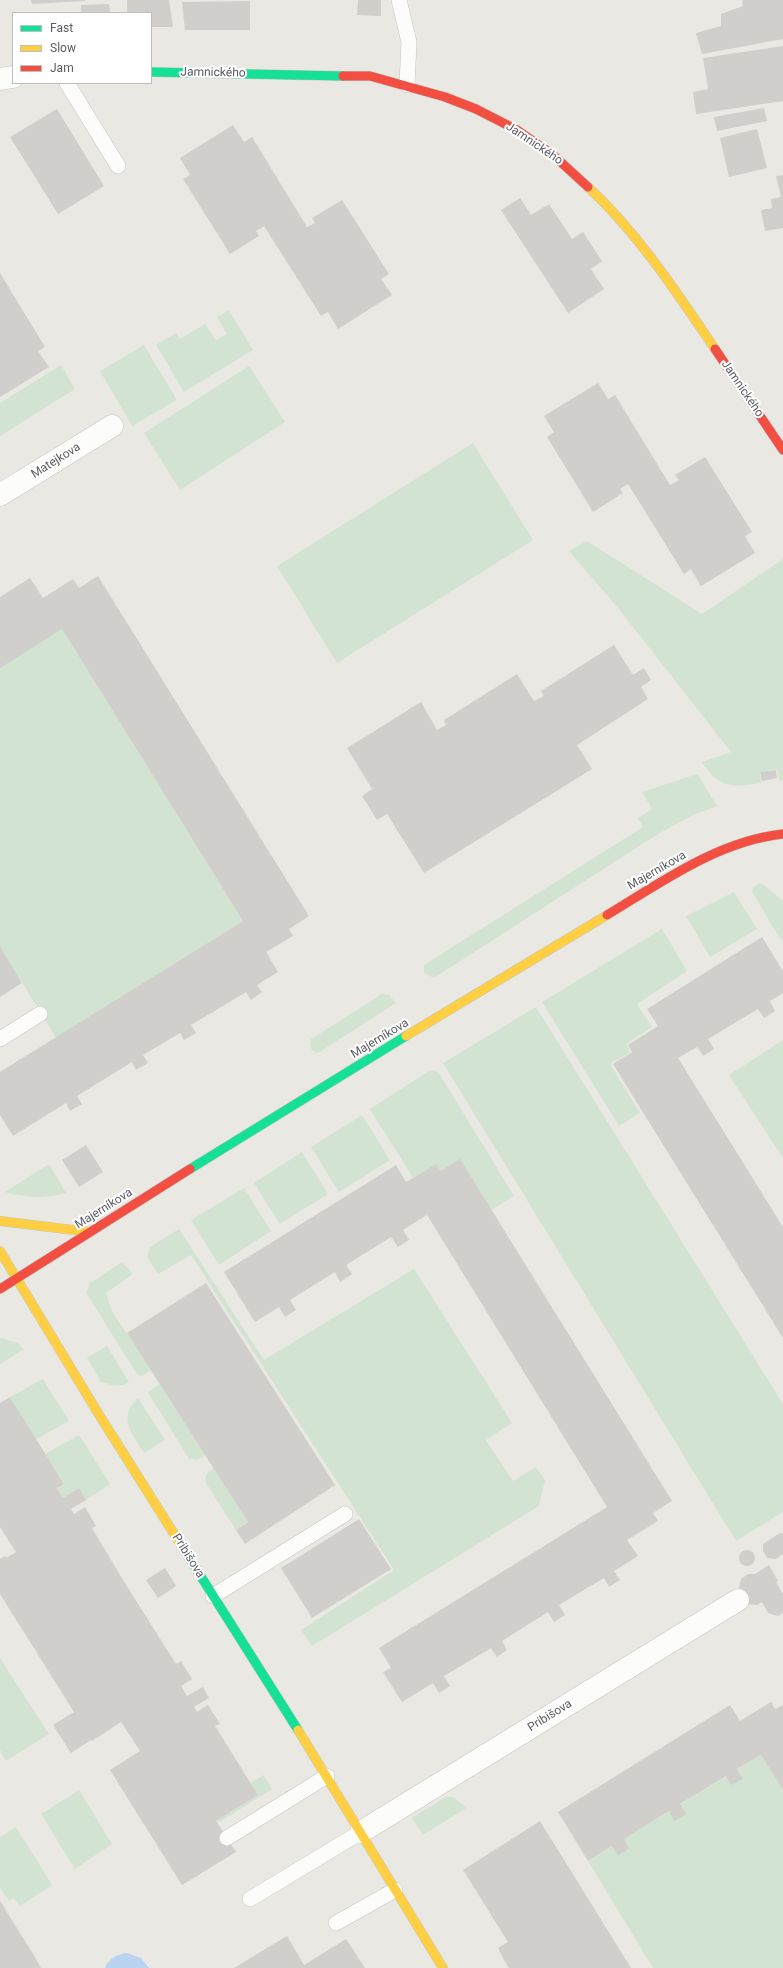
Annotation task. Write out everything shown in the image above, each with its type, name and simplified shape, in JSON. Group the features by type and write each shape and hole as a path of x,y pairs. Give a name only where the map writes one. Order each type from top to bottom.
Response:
{"street":[{"name":"Jamnického","path":"152,72 370,76 407,85 445,97 476,109 517,130 553,154 612,209 676,292 783,450"},
{"path":"0,79 12,77"},
{"name":"Matejkova","path":"0,495 112,426"},
{"name":"Majerníkova","path":"0,1289 313,1092 648,890 696,863 746,841 783,834"},
{"path":"0,1221 90,1232"},
{"path":"0,1251 18,1278"},
{"name":"Pribišova","path":"18,1278 56,1346 327,1776 443,1968"},
{"name":"Pribišova","path":"361,1832 738,1600"}],"lane":[{"path":"399,0 409,42 407,85"},
{"path":"68,84 118,166"},
{"path":"0,1039 40,1014"},
{"path":"213,1596 345,1514"},
{"path":"227,1838 327,1776"},
{"path":"250,1899 361,1832"},
{"path":"336,1923 395,1890"}],"green space":[{"path":"229,310 253,350 184,392 156,345 176,333 180,339 205,324 216,340 227,334 217,317"},
{"path":"144,345 177,400 132,426 100,371"},
{"path":"61,365 75,389 0,436 0,403"},
{"path":"249,366 285,422 180,490 144,433"},
{"path":"473,443 533,540 337,663 277,566"},
{"path":"587,541 702,614 783,559 783,780 779,781 777,769 760,772 761,783 734,785 720,781 708,771 702,762 731,752 618,608 569,551"},
{"path":"62,629 243,921 56,1038 0,946 0,667"},
{"path":"697,774 717,806 693,815 658,834 434,978 424,973 424,965 643,827 638,818 652,809 642,792"},
{"path":"759,883 764,885 783,901 783,938 781,940 752,892 754,887"},
{"path":"734,892 757,929 710,957 686,916"},
{"path":"662,929 687,971 637,1004 652,1027 626,1044 630,1052 610,1064 640,1113 619,1126 542,1002"},
{"path":"382,994 389,995 396,1003 318,1053 312,1050 310,1046 311,1039"},
{"path":"536,1007 783,1404 783,1512 736,1541 443,1063"},
{"path":"783,1040 783,1158 729,1075"},
{"path":"434,1070 439,1073 514,1196 491,1210 441,1171 436,1164 413,1178 370,1109 429,1071"},
{"path":"362,1115 390,1160 339,1192 311,1147"},
{"path":"302,1152 328,1194 280,1224 254,1183"},
{"path":"49,1164 66,1193 36,1197 21,1196 5,1192"},
{"path":"244,1188 271,1231 219,1265 191,1220"},
{"path":"179,1229 264,1360 414,1269 512,1423 486,1440 513,1481 536,1467 545,1480 539,1506 312,1646 301,1630 394,1570 191,1255 158,1274 147,1257 150,1247"},
{"path":"122,1262 133,1274 106,1293 112,1311 151,1370 142,1376 137,1374 86,1293 90,1283"},
{"path":"2,1338 18,1343 24,1349 0,1364 0,1339"},
{"path":"107,1346 129,1382 125,1384 112,1385 101,1382 87,1358"},
{"path":"43,1379 69,1421 36,1439 10,1397"},
{"path":"160,1384 205,1455 198,1460 189,1459 148,1392"},
{"path":"138,1398 165,1440 144,1453 131,1432 128,1419 128,1412"},
{"path":"79,1435 110,1484 86,1500 79,1488 63,1498 57,1488 64,1483 45,1454"},
{"path":"214,1468 248,1522 236,1530 206,1483 205,1478 207,1474"},
{"path":"0,1658 49,1734 6,1761 0,1750"},
{"path":"761,1755 783,1790 783,1968 653,1968 588,1861"},
{"path":"263,1775 272,1789 218,1823 216,1821 258,1795 251,1783"},
{"path":"79,1790 112,1844 75,1869 41,1814"},
{"path":"446,1797 454,1797 466,1808 423,1835 412,1818"},
{"path":"16,1827 52,1885 20,1906 14,1898 9,1901 0,1887 0,1837"}],"water":[{"path":"127,1953 141,1958 149,1968 105,1968 114,1958 120,1954"}],"building":[{"path":"31,0 85,0 85,1 32,4"},
{"path":"127,0 169,0 173,27 152,27 152,12 127,12"},
{"path":"358,0 381,0 381,16 357,15"},
{"path":"742,0 783,0 783,39 702,54 696,33 721,26 721,14 743,6"},
{"path":"250,1 250,30 185,30 182,2"},
{"path":"109,4 110,12 81,12 81,5"},
{"path":"783,46 783,101 696,114 693,92 708,89 703,58"},
{"path":"764,108 767,121 717,131 714,117"},
{"path":"57,109 104,186 58,214 10,137"},
{"path":"233,125 244,142 252,137 307,227 315,223 312,218 342,200 389,274 381,279 392,295 338,329 328,312 321,316 264,226 256,231 259,236 230,254 183,179 190,175 180,158"},
{"path":"757,129 767,168 729,177 720,138"},
{"path":"783,175 783,228 765,231 761,210 772,208 771,199 781,197 776,176"},
{"path":"520,198 531,215 549,204 572,239 583,232 602,261 591,269 604,289 568,313 501,210"},
{"path":"0,273 45,347 38,351 49,367 0,397"},
{"path":"598,383 608,399 615,395 670,485 679,480 675,475 705,457 752,532 745,536 755,553 701,586 691,569 684,574 628,484 620,489 623,493 593,512 547,437 554,432 544,416"},
{"path":"98,576 309,916 289,929 293,936 266,952 278,972 257,985 262,992 251,1000 246,992 191,1025 196,1033 184,1040 180,1033 143,1055 148,1063 136,1070 132,1062 77,1096 82,1104 70,1111 66,1103 13,1136 0,1115 0,1072 243,921 62,629 0,668 0,597 30,578 43,598 73,579 79,588"},
{"path":"614,645 633,675 644,668 651,680 641,687 648,699 577,745 592,769 424,873 387,814 377,820 362,796 372,789 347,748 421,702 437,730 446,725 444,720 517,674 534,701 544,696 541,691"},
{"path":"776,770 777,778 762,781 760,772"},
{"path":"762,937 783,971 783,993 770,1001 775,1011 764,1018 758,1009 708,1039 714,1049 708,1053 703,1056 697,1047 678,1058 783,1227 783,1338 613,1064 632,1052 628,1045 658,1026 647,1009"},
{"path":"0,946 22,983 0,997"},
{"path":"86,1145 103,1172 79,1187 62,1160"},
{"path":"460,1159 672,1501 653,1513 658,1521 627,1540 638,1556 614,1571 620,1580 609,1587 604,1578 559,1605 565,1615 554,1622 548,1612 502,1641 507,1650 497,1657 491,1648 444,1676 450,1686 439,1693 433,1683 402,1702 383,1672 391,1668 379,1648 607,1507 427,1215 403,1230 409,1240 398,1247 391,1237 346,1265 352,1274 340,1282 335,1272 290,1300 296,1310 285,1317 279,1307 255,1322 224,1272 396,1165 406,1182 436,1164 441,1171"},
{"path":"206,1283 335,1485 245,1544 236,1530 248,1522 127,1333"},
{"path":"10,1397 64,1484 57,1488 63,1498 79,1488 86,1500 71,1509 74,1514 85,1507 96,1526 92,1528 123,1580 176,1664 181,1661 192,1679 181,1686 187,1696 203,1687 209,1698 194,1707 197,1712 208,1705 220,1724 215,1726 258,1795 216,1821 236,1852 182,1885 110,1770 140,1751 121,1722 71,1753 53,1725 74,1712 0,1594 0,1559 5,1556 6,1558 16,1552 0,1527 0,1403"},
{"path":"359,1519 391,1569 312,1618 281,1568"},
{"path":"780,1533 783,1534 783,1554 776,1559 767,1558 763,1551 763,1544"},
{"path":"744,1550 750,1550 755,1555 753,1564 750,1566 744,1566 739,1561 739,1555"},
{"path":"769,1565 783,1594 783,1613 778,1616 768,1613 762,1602 757,1605 748,1604 739,1588 741,1579 748,1574 755,1574"},
{"path":"165,1568 176,1586 158,1598 146,1580"},
{"path":"771,1702 775,1709 783,1705 783,1790 761,1755 737,1769 743,1779 731,1785 726,1776 680,1804 686,1814 680,1818 674,1821 669,1811 624,1839 629,1848 624,1852 618,1855 612,1846 588,1861 558,1812 730,1705 740,1721"},
{"path":"540,1821 631,1968 509,1968 504,1960 498,1948 508,1942 463,1870"},
{"path":"0,1901 35,1957 41,1968 0,1968"},
{"path":"287,1936 304,1965 346,1939 365,1968 234,1968"}],"traffic: fast":[{"path":"152,72 343,76"},
{"path":"190,1169 406,1036"},
{"path":"181,1545 298,1730"}],"traffic: slow":[{"path":"588,187 624,224 656,264 715,349"},
{"path":"406,1036 607,915"},
{"path":"0,1221 90,1232"},
{"path":"0,1251 98,1413 181,1545"},
{"path":"298,1730 443,1968"}],"traffic: jam":[{"path":"343,76 370,76 445,97 476,109 517,130 553,155 588,187"},
{"path":"715,349 783,450"},
{"path":"607,915 670,877 713,854 759,838 783,834"},
{"path":"0,1289 190,1169"}]}
